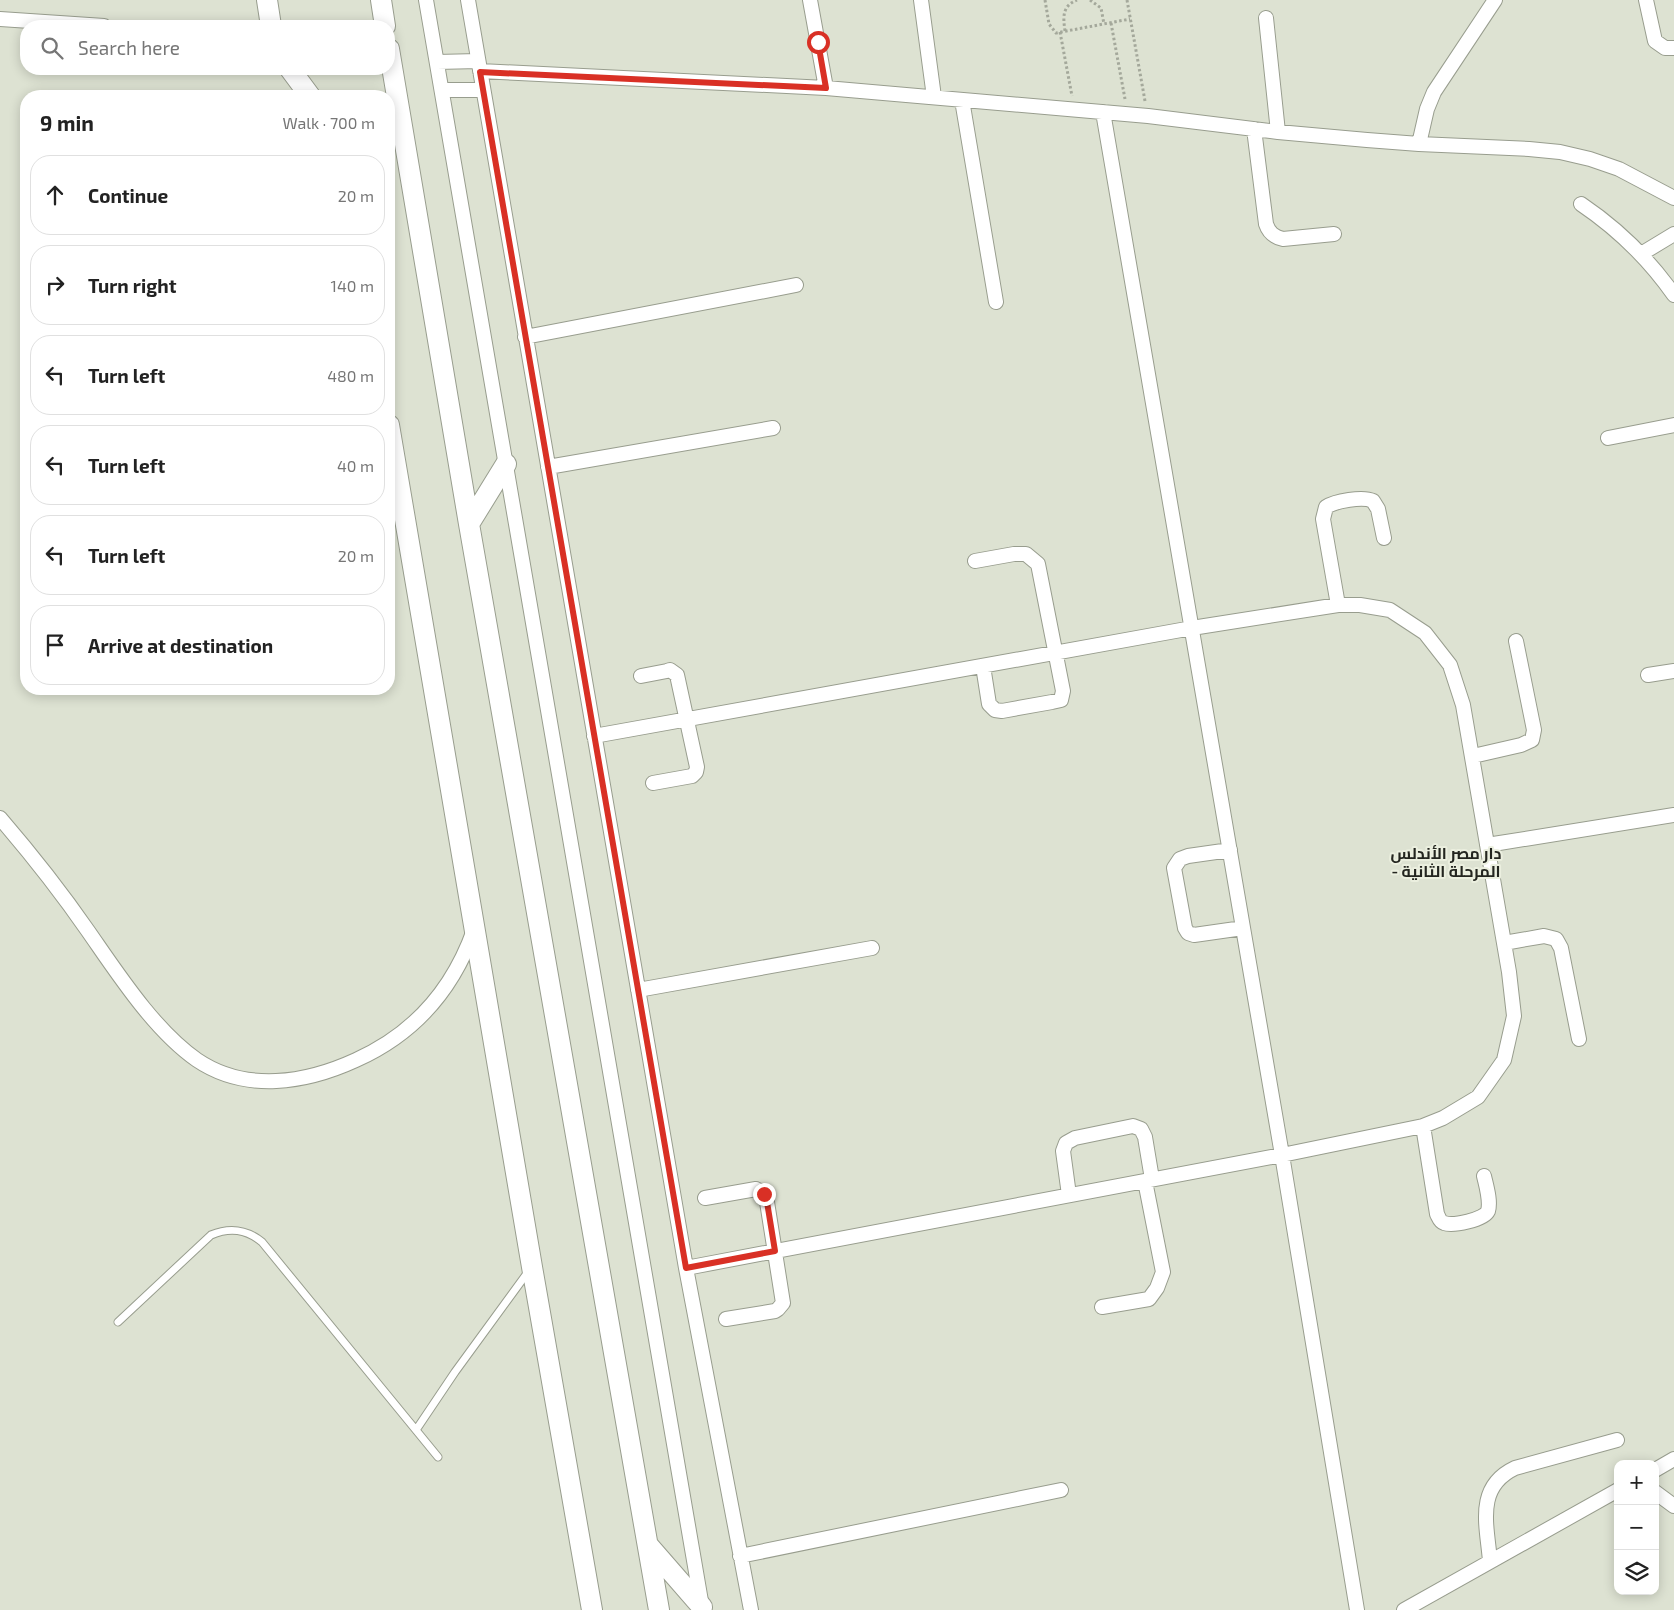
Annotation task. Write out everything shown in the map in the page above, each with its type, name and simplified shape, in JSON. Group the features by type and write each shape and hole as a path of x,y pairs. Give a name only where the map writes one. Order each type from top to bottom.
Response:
{"street":[{"path":"267,0 270,20"},
{"path":"381,0 384,20"},
{"path":"426,0 702,1609"},
{"path":"468,0 686,1268 751,1610"},
{"path":"810,0 826,88"},
{"path":"921,0 934,98"},
{"path":"1419,144 1424,118 1434,92 1495,0"},
{"path":"1646,0 1655,41 1665,48 1674,48"},
{"path":"1266,18 1278,132"},
{"path":"0,19 20,20"},
{"path":"437,62 826,88 1128,114 1278,132 1419,144 1529,148 1560,152 1590,159 1619,169 1674,198"},
{"path":"293,75 305,90"},
{"path":"390,75 390,90"},
{"path":"442,90 483,90"},
{"path":"962,100 996,302"},
{"path":"1103,112 1244,928 1356,1610"},
{"path":"395,122 468,524 648,1544 658,1610"},
{"path":"1254,129 1266,224 1273,236 1283,239 1334,234"},
{"path":"1581,204 1613,227 1641,254 1674,295"},
{"path":"1641,254 1674,234"},
{"path":"525,337 796,285"},
{"path":"1608,438 1674,425"},
{"path":"548,467 773,428"},
{"path":"395,461 592,1610"},
{"path":"468,524 506,464"},
{"path":"1338,605 1323,519 1326,507 1334,503 1364,498 1373,501 1378,509 1384,538"},
{"path":"975,561 1014,554 1026,554 1038,564 1064,692 1061,700 1002,711 995,710 989,704 983,666"},
{"path":"594,736 1192,628 1338,605 1360,605 1390,610 1425,633 1450,665 1463,705 1473,756 1509,972 1514,1016 1504,1060 1478,1097 1442,1118 1423,1126 1282,1155 686,1268"},
{"path":"1473,756 1521,745 1532,740 1534,730 1516,641"},
{"path":"641,676 670,670 677,675 696,767 696,772 692,776 653,783"},
{"path":"1648,675 1674,670"},
{"path":"1487,845 1674,815"},
{"path":"0,818 43,869 115,970 153,1018 197,1060 221,1071 246,1079 281,1082 315,1076 362,1058 384,1045 423,1014 445,989 462,960 474,929"},
{"path":"1230,850 1188,856 1180,859 1174,868 1185,928 1188,933 1194,935 1244,928"},
{"path":"1504,943 1544,936 1556,938 1561,948 1578,1039"},
{"path":"638,990 872,948"},
{"path":"1070,1195 1063,1151 1066,1143 1075,1138 1133,1126 1140,1129 1145,1137 1148,1180 1163,1272 1157,1288 1149,1299 1102,1307"},
{"path":"1423,1126 1437,1214 1440,1220 1445,1224 1451,1224 1482,1218 1487,1213 1489,1207 1484,1176"},
{"path":"705,1198 756,1189 766,1198 783,1298 781,1306 775,1311 726,1319"},
{"path":"1490,1561 1486,1502 1490,1491 1500,1477 1515,1468 1617,1440"},
{"path":"1659,1468 1674,1459"},
{"path":"740,1556 1061,1490"},
{"path":"1404,1610 1614,1492"},
{"path":"1659,1495 1674,1506"},
{"path":"648,1544 702,1609"}],"lane":[{"path":"118,1322 212,1235 221,1231 231,1230 248,1232 262,1242 438,1457"},
{"path":"416,1430 455,1372 532,1268"}],"path":[{"path":"1045,0 1049,24 1056,33 1130,19"},
{"path":"1065,31 1062,16 1064,10 1068,5 1077,0"},
{"path":"1090,0 1101,8 1104,24"},
{"path":"1127,0 1148,116"},
{"path":"1110,23 1128,114"},
{"path":"1060,32 1074,110"}],"district":[{"name":"دار مصر الأندلس - المرحلة الثانية","path":"1446,861"}],"route":[{"path":"764,1194 775,1251 686,1268 480,72 826,88 818,42"}]}
